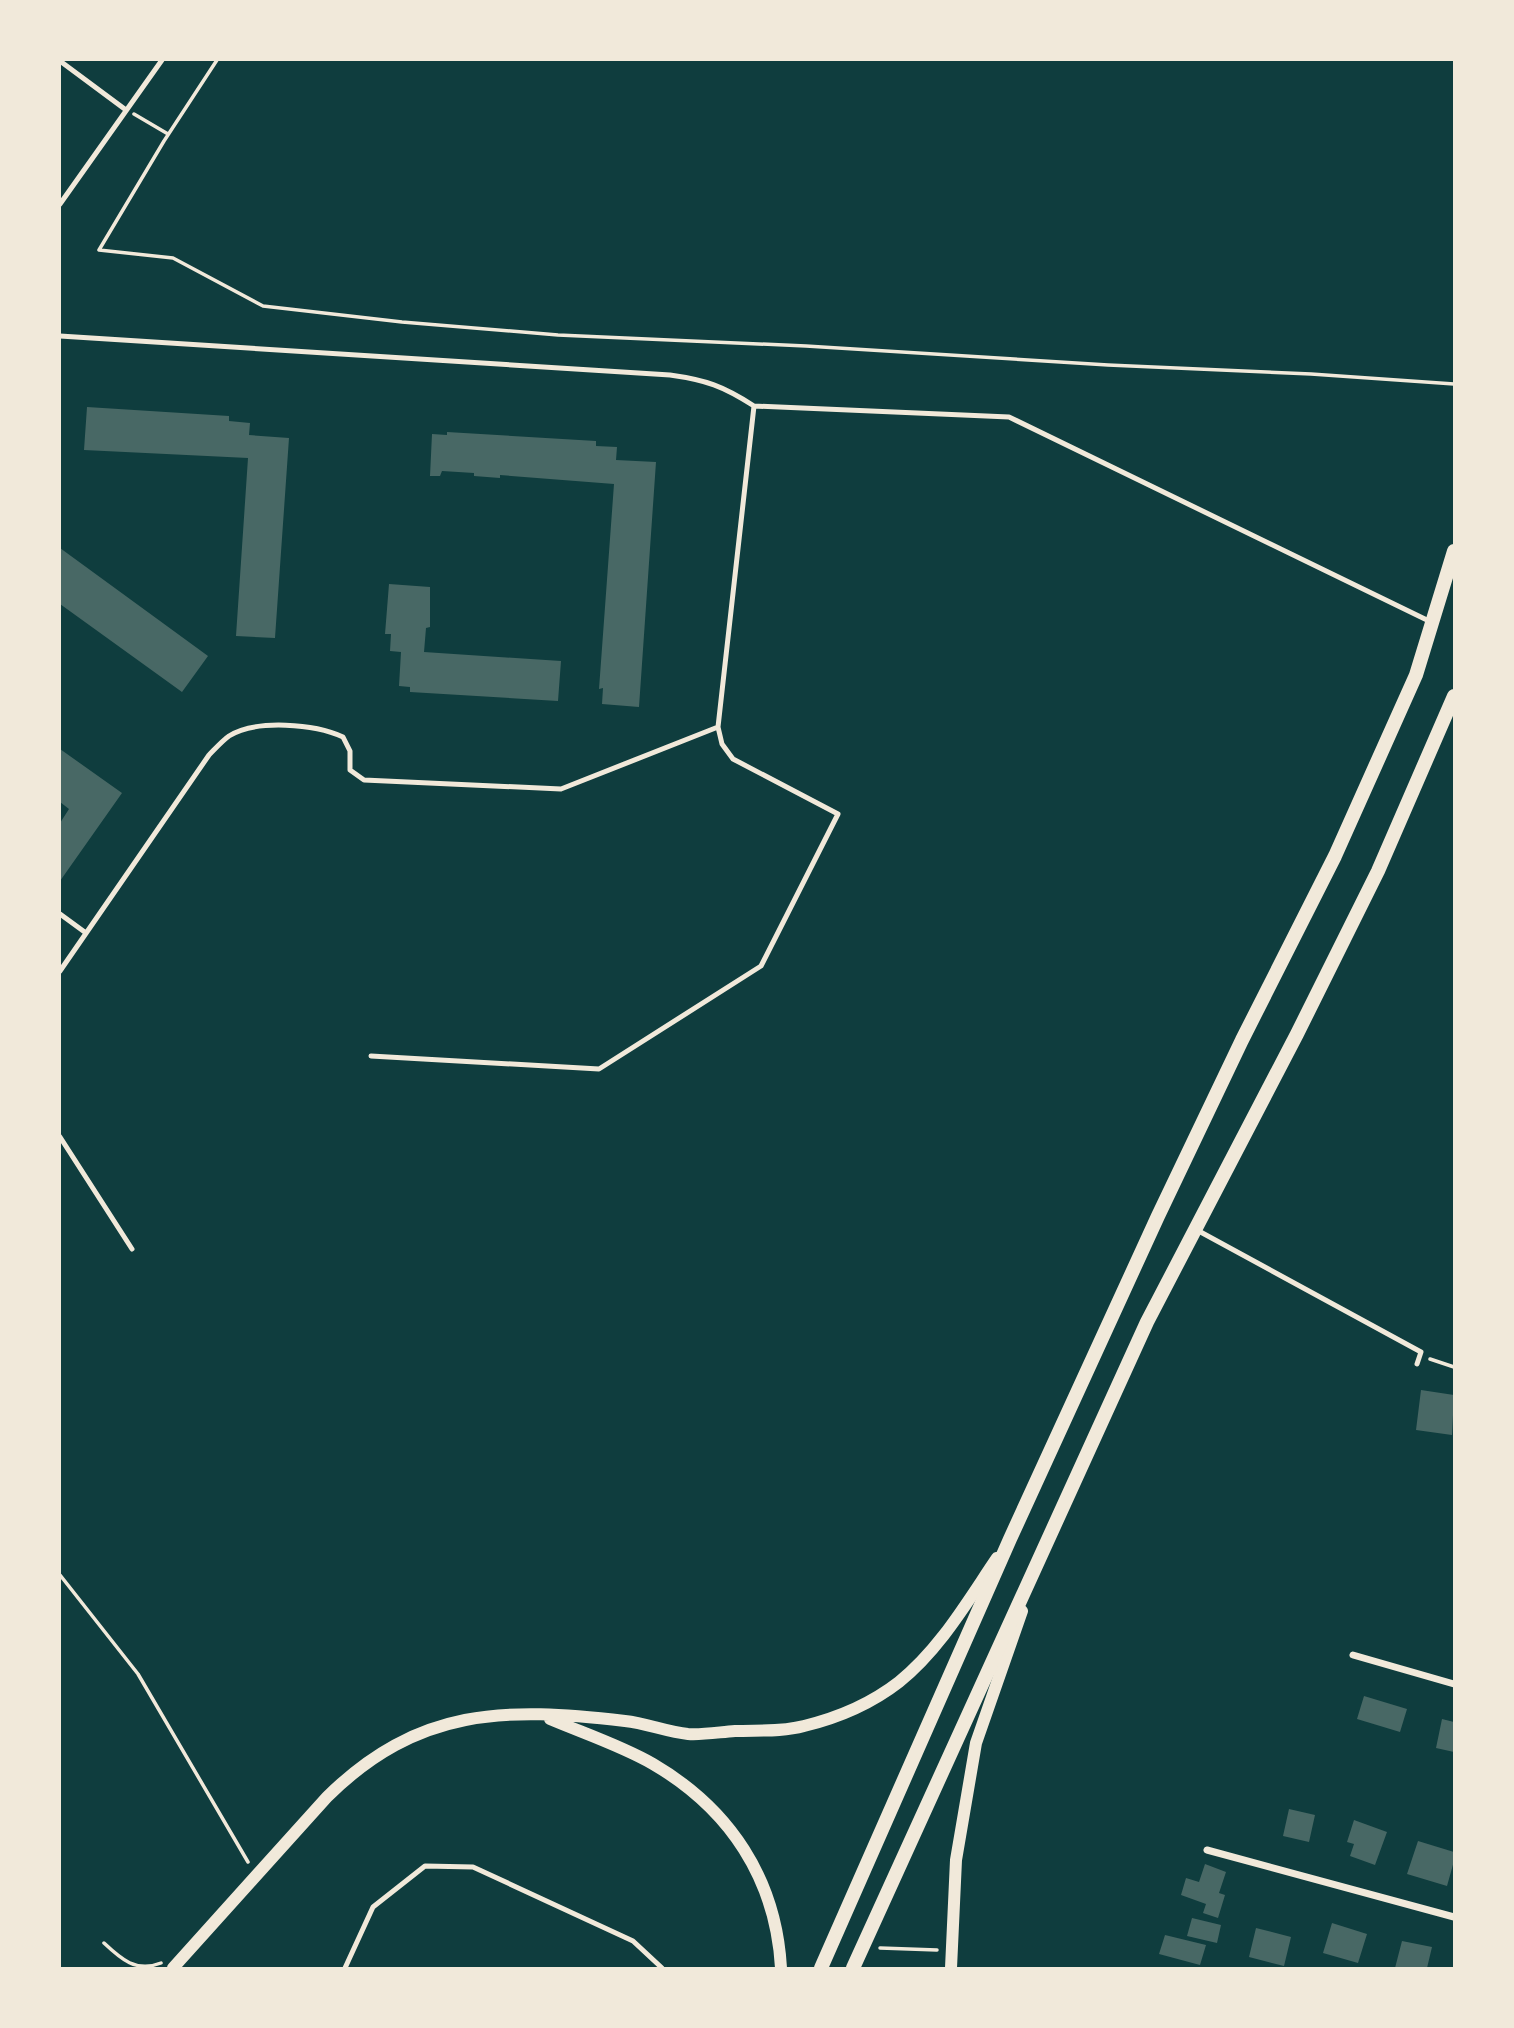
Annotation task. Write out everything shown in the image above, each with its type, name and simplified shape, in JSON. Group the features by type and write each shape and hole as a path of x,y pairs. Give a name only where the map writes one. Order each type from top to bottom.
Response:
{"main road":[{"path":"821,1969 1010,1539 1192,1144 1335,856 1416,676 1454,551"},
{"path":"853,1969 1147,1322 1378,871 1454,696"}],"street":[{"path":"170,1964 348,1776 377,1754 417,1733 443,1724 488,1715 540,1714 627,1721 687,1734 802,1727 849,1712 898,1683 938,1644 1010,1539"},
{"path":"951,1969 956,1860 976,1742 1040,1556"},
{"path":"1353,1655 1454,1684"},
{"path":"540,1714 652,1763 694,1791 715,1810 733,1832 757,1872 771,1907 781,1969"},
{"path":"1207,1850 1454,1917"}],"lane":[{"path":"60,204 162,60"},
{"path":"60,61 126,110"},
{"path":"60,336 670,374 705,380 754,406 1009,417 1432,622"},
{"path":"371,1056 599,1069 761,966 838,814 733,759 722,744 718,727 754,406"},
{"path":"60,971 209,755 229,736 258,725 326,729 343,737 350,751 350,771 364,780 561,789 718,727"},
{"path":"60,914 86,933"},
{"path":"60,1137 132,1249"},
{"path":"1195,1229 1421,1352 1417,1364"},
{"path":"345,1969 373,1907 425,1866 473,1867 633,1941 662,1969"}],"path":[{"path":"218,60 168,134 99,250 173,258 263,306 402,322 558,335 806,346 1108,365 1311,373 1454,384"},
{"path":"126,110 168,134"},
{"path":"1420,1355 1454,1367"},
{"path":"60,1575 138,1674 251,1867"},
{"path":"104,1943 130,1965 144,1967 170,1964"},
{"path":"876,1958 881,1947 937,1950"}],"building":[{"path":"87,407 229,416 229,421 250,423 249,435 289,438 275,638 236,636 248,458 84,450"},
{"path":"447,432 596,441 596,446 617,447 616,460 656,462 639,707 602,704 603,688 599,689 614,484 500,475 500,478 442,471 440,476 430,476 432,434 447,435"},
{"path":"60,548 208,656 182,692 60,604"},
{"path":"389,584 430,587 430,627 426,628 424,652 561,661 558,701 410,692 410,687 399,686 401,652 390,651 391,634 385,634"},
{"path":"60,749 122,793 60,881 60,823 69,809 60,802"},
{"path":"1421,1390 1454,1395 1452,1435 1416,1430"},
{"path":"1364,1696 1407,1709 1400,1732 1357,1719"},
{"path":"1442,1719 1454,1722 1454,1752 1436,1748"},
{"path":"1289,1809 1315,1815 1309,1842 1283,1836"},
{"path":"1354,1820 1387,1832 1375,1865 1350,1856 1354,1844 1347,1842"},
{"path":"1418,1841 1454,1852 1447,1886 1407,1874"},
{"path":"1205,1864 1226,1872 1219,1893 1225,1895 1218,1918 1203,1913 1206,1904 1181,1895 1186,1878 1199,1882"},
{"path":"1192,1918 1221,1925 1217,1943 1187,1936"},
{"path":"1332,1923 1367,1934 1358,1963 1323,1953"},
{"path":"1256,1928 1291,1937 1284,1966 1249,1957"},
{"path":"1165,1935 1206,1945 1200,1965 1159,1954"},
{"path":"1402,1941 1432,1947 1427,1968 1395,1968"}]}
